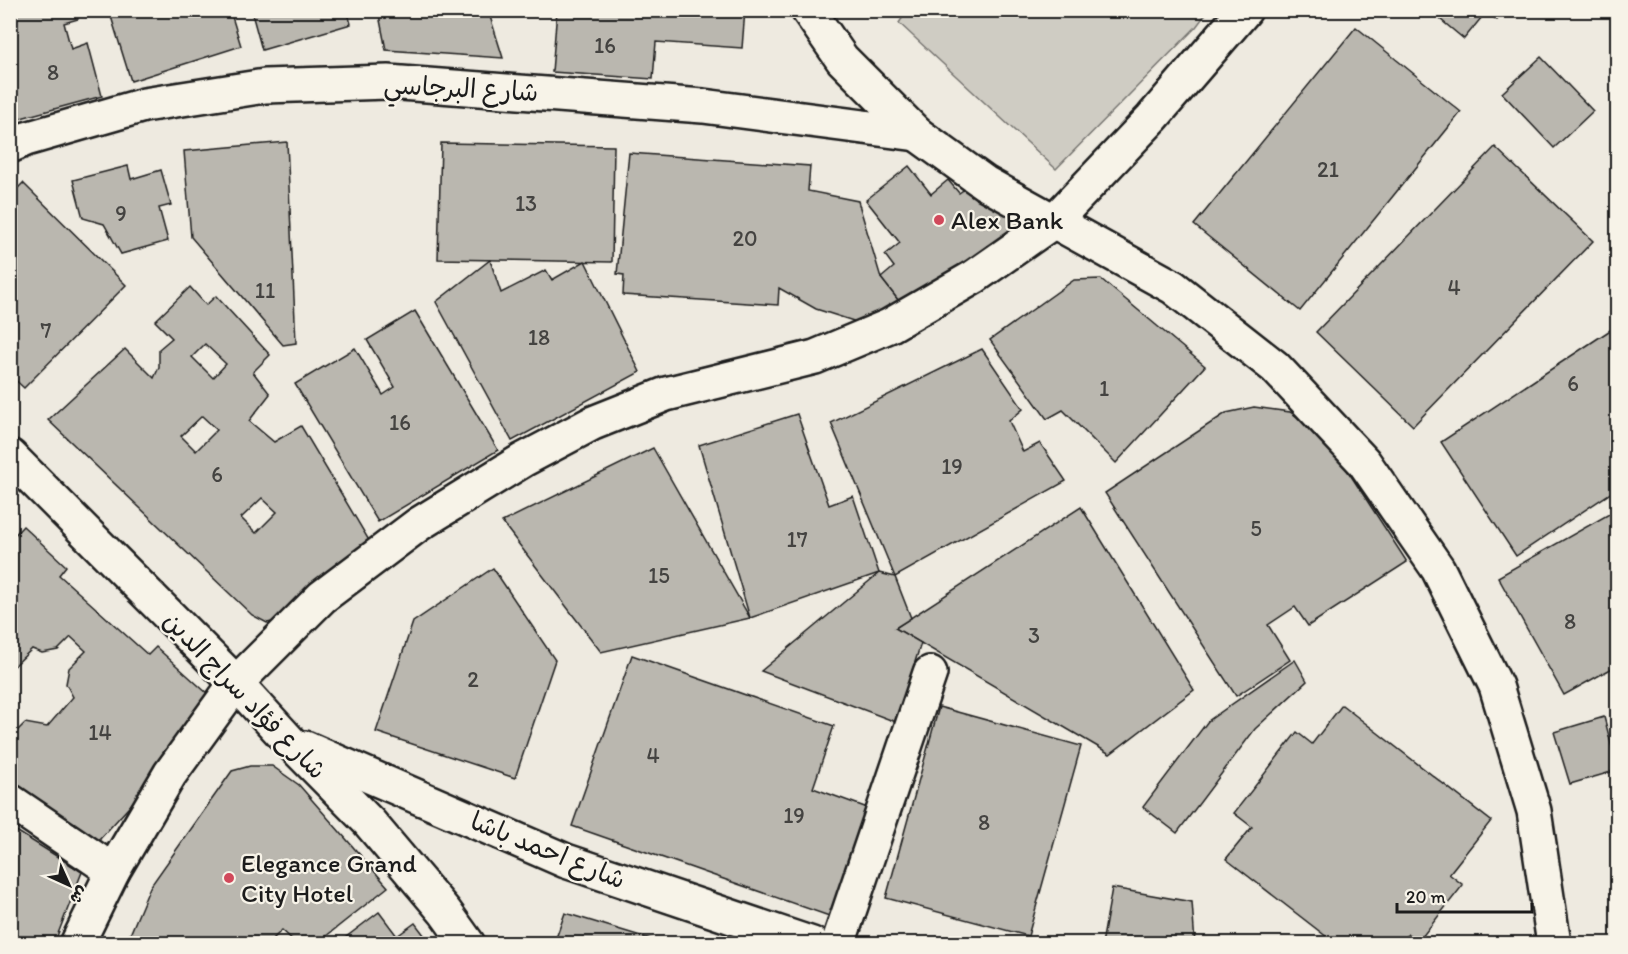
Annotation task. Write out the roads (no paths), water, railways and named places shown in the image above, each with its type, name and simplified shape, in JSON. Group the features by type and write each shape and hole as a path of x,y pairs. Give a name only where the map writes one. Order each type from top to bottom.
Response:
{"street":[{"path":"808,10 842,59 916,134 985,183 1173,287 1275,367 1364,462 1438,569 1496,686 1534,811 1554,944"},
{"path":"77,944 113,871 170,774 236,683 322,597 419,524 524,460 593,423 666,394 816,357 889,326 975,277 1054,221 1152,118 1245,10"},
{"name":"شارع البرجاسي","path":"10,146 26,139 144,105 265,86 388,82 703,106 916,134"},
{"name":"شارع فؤاد سراج الدين","path":"12,459 236,683 369,822 445,912 468,944"},
{"path":"838,944 930,673"},
{"name":"شارع احمد باشا","path":"290,742 566,861 812,944"},
{"path":"10,801 113,871"}],"place":[{"name":"Alex Bank","path":"939,220"},
{"name":"Elegance Grand City Hotel","path":"229,878"}]}
